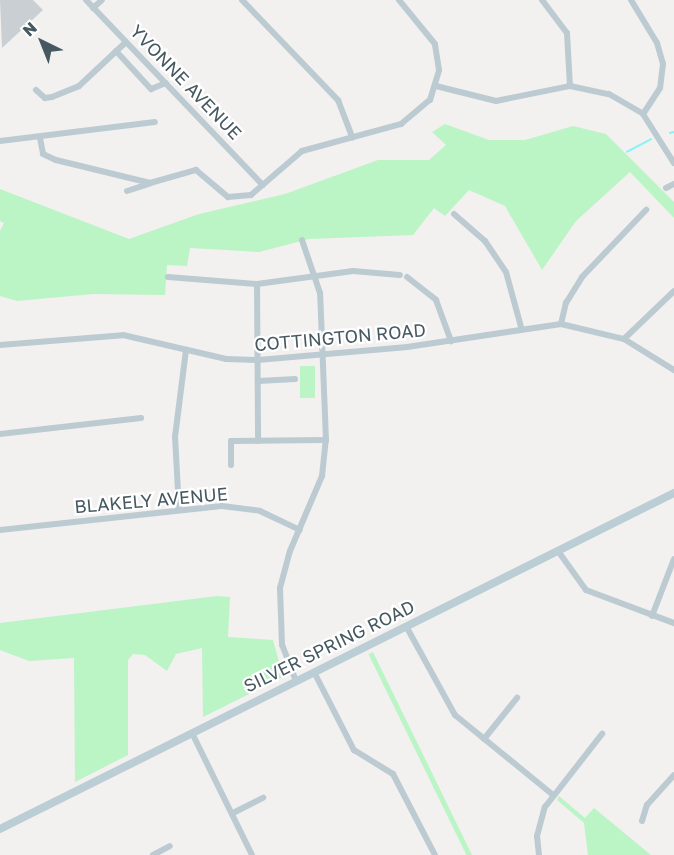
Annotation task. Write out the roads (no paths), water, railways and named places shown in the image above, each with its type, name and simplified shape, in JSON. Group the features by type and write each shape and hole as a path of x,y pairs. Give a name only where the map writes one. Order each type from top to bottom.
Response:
{"main road":[{"name":"SILVER SPRING ROAD","path":"0,829 674,493"}],"street":[{"name":"YVONNE AVENUE","path":"86,0 263,185"},
{"path":"93,8 102,0"},
{"path":"242,0 338,100 352,137"},
{"path":"127,191 192,170 204,173 232,198 251,195 303,150 408,121 424,108 436,86 440,63 435,44 399,0"},
{"path":"542,0 567,33 570,86"},
{"path":"632,0 657,43 663,63 660,88 643,114"},
{"path":"36,90 45,98 72,90 126,42"},
{"path":"116,51 151,89 166,83"},
{"path":"436,86 496,101 570,86 609,94 643,114 674,162"},
{"path":"0,141 40,138 155,122"},
{"path":"40,138 49,158 150,183"},
{"path":"666,188 674,183"},
{"path":"561,324 566,303 582,277 646,210"},
{"path":"454,214 485,242 506,272 521,327"},
{"path":"296,681 282,645 279,616 283,573 322,476 326,440 323,355 316,277 302,240"},
{"path":"168,277 257,284 370,271 404,276 436,300 451,341"},
{"path":"257,284 258,441"},
{"path":"624,339 674,291"},
{"name":"COTTINGTON ROAD","path":"0,345 109,334 146,337 186,350 258,360 451,341 521,327 561,324 624,339 674,370"},
{"path":"179,510 175,437 186,350"},
{"path":"259,381 295,379"},
{"path":"0,434 141,418"},
{"path":"231,465 231,441 326,440"},
{"name":"BLAKELY AVENUE","path":"0,530 179,510 245,507 300,530"},
{"path":"558,551 586,590 674,623"},
{"path":"652,616 674,560"},
{"path":"406,626 451,711 552,794"},
{"path":"314,672 354,750 393,774 435,855"},
{"path":"484,739 517,698"},
{"path":"192,733 252,855"},
{"path":"539,855 539,826 552,794 602,734"},
{"path":"642,821 647,805 674,775"},
{"path":"233,813 263,798"},
{"path":"153,855 170,846"}],"waterway":[{"path":"670,133 674,132"},
{"path":"627,152 651,139"}]}
